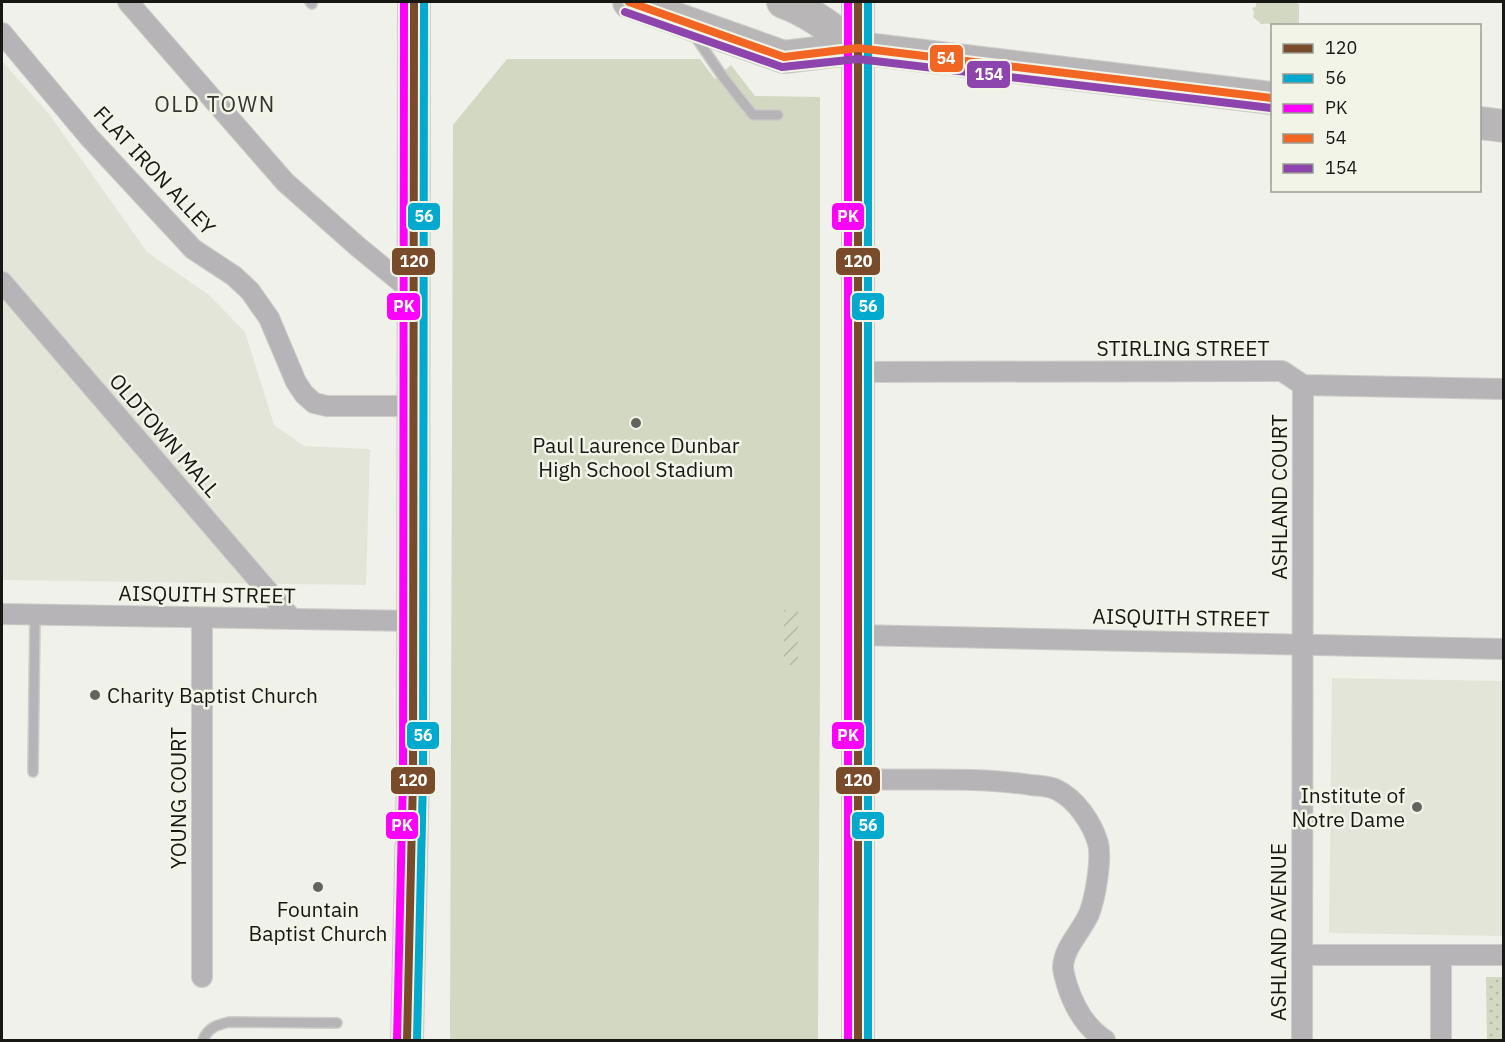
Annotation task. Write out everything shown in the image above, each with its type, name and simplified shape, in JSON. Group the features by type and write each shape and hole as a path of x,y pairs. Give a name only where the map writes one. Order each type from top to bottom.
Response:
{"main road":[{"path":"407,1041 413,777 414,2"},
{"path":"629,2 784,57 858,48 1271,98"},
{"path":"783,2 793,5 826,25 858,48"},
{"path":"858,2 858,1041"},
{"path":"1481,123 1503,126"}],"street":[{"path":"128,2 285,182 413,292"},
{"name":"FLAT IRON ALLEY","path":"2,33 89,137 186,242 234,276 250,291 269,318 296,382 304,394 314,403 327,406 413,406"},
{"name":"OLDTOWN MALL","path":"2,282 292,619"},
{"name":"STIRLING STREET","path":"858,372 1282,371 1303,385 1503,389"},
{"name":"ASHLAND COURT","path":"1302,644 1303,385"},
{"name":"AISQUITH STREET","path":"2,614 413,621"},
{"name":"YOUNG COURT","path":"202,618 202,977"},
{"name":"AISQUITH STREET","path":"858,635 1503,649"},
{"name":"ASHLAND AVENUE","path":"1302,644 1302,1041"},
{"path":"858,779 1019,783 1056,789 1075,802 1087,819 1098,844 1098,869 1095,894 1088,917 1067,952 1063,967 1078,1013 1089,1028 1105,1041"},
{"path":"1302,955 1503,955"},
{"path":"1441,955 1441,1041"}],"lane":[{"path":"685,22 753,115 778,115"},
{"path":"33,772 34,615"},
{"path":"203,1041 213,1026 229,1022 337,1023"}],"shaded area":[{"path":"2,61 49,114 147,252 209,295 245,332 274,425 304,446 370,449 366,585 2,580"},
{"name":"Institute of Notre Dame","path":"1332,678 1503,681 1503,936 1329,933"}],"green space":[{"path":"1256,2 1297,2 1299,23 1261,24 1253,17 1252,8 1256,7"},
{"name":"Paul Laurence Dunbar High School Stadium","path":"507,59 700,59 715,79 731,65 755,96 820,97 818,1040 450,1040 453,125"},
{"path":"784,610 798,610 798,665 784,665"},
{"path":"1486,977 1503,977 1503,1040 1487,1040"}],"transit line":[{"name":"PK","path":"397,1040 403,777 404,2"},
{"name":"120","path":"407,1040 413,777 414,2"},
{"name":"56","path":"417,1040 423,777 424,2"},
{"name":"54","path":"629,2 784,57 858,48 1271,98"},
{"name":"PK","path":"848,2 848,1040"},
{"name":"120","path":"858,2 858,1040"},
{"name":"56","path":"868,2 868,1040"},
{"name":"154","path":"625,12 782,67 858,59 1271,108"}],"place":[{"name":"Paul Laurence Dunbar High School Stadium","path":"636,423"},
{"name":"Charity Baptist Church","path":"95,695"},
{"name":"Institute of Notre Dame","path":"1417,807"},
{"name":"Fountain Baptist Church","path":"318,887"}],"district":[{"name":"OLD TOWN","path":"215,103"}]}
